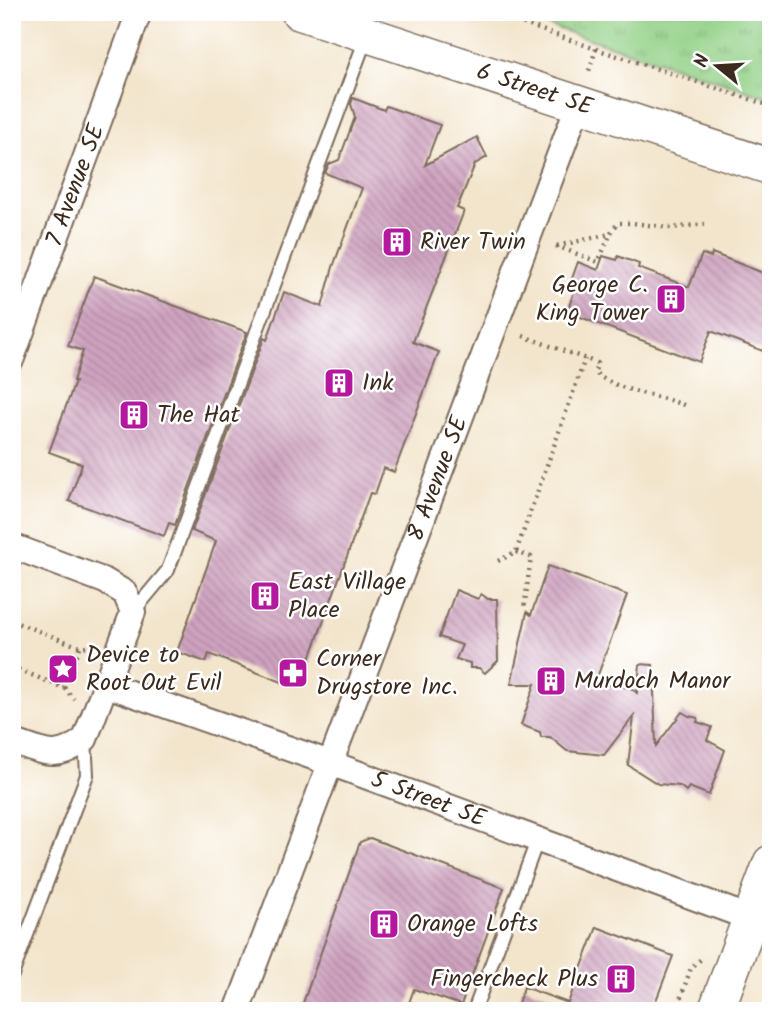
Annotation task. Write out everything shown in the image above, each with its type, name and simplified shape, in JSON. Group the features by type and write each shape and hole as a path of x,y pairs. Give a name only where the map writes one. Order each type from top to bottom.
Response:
{"street":[{"name":"7 Avenue SE","path":"12,358 139,12"},
{"name":"6 Street SE","path":"299,12 771,167"},
{"name":"8 Avenue SE","path":"237,1011 579,103"},
{"path":"12,546 105,581 125,593 132,612 85,739 70,751 52,755 12,741"},
{"name":"5 Street SE","path":"107,685 330,763 750,918"},
{"path":"716,1011 771,863"}],"lane":[{"path":"132,612 168,570 367,34"},
{"path":"12,975 87,775 85,739"},
{"path":"474,1011 537,841"}],"path":[{"path":"490,12 771,106"},
{"path":"579,103 596,49"},
{"path":"610,234 556,246 598,262 618,223 671,228 705,224"},
{"path":"523,336 597,363 595,373 602,378 651,397 664,397 686,406"},
{"path":"516,552 585,359"},
{"path":"498,561 516,552 531,556 524,610"},
{"path":"12,621 80,647 105,644"},
{"path":"64,688 80,647"},
{"path":"12,667 64,688 81,708"}],"green space":[{"path":"467,12 771,12 771,98 516,15 476,15"}],"building":[{"path":"353,98 384,110 386,106 440,125 425,165 477,137 487,157 475,164 457,208 464,211 413,342 439,352 394,472 384,468 375,494 370,493 304,675 287,684 209,654 206,662 177,652 216,541 192,531 264,338 267,340 284,292 322,307 333,267 362,188 325,173 329,164 339,160 355,117 351,104"},
{"name":"George C. King Tower","path":"712,253 771,276 771,354 711,331 699,362 567,312 576,286 570,284 578,262 598,270 603,256 617,260 618,256 639,264 638,268 689,287 702,254 711,257"},
{"name":"The Hat","path":"94,276 247,332 175,525 169,523 164,536 69,501 82,464 49,452 75,382 73,381 83,351 68,346"},
{"name":"Murdoch Manor","path":"548,566 627,595 595,683 631,688 637,693 640,664 653,665 656,746 682,712 698,718 697,722 712,727 707,740 725,750 709,795 689,787 686,791 680,786 658,784 628,765 634,716 604,755 567,751 550,737 541,737 540,732 521,725 535,684 511,684 527,612 531,615"},
{"path":"456,590 478,599 481,594 488,599 497,599 498,661 485,673 479,668 470,668 470,663 456,659 462,645 439,637"},
{"name":"Orange Lofts","path":"370,838 504,888 461,1005 414,989 406,1011 323,1011 303,1003 360,842"},
{"name":"Fingercheck Plus","path":"597,927 673,956 652,1011 515,1011 524,987 568,1003"}],"place":[{"name":"River Twin","path":"397,242"},
{"name":"George C. King Tower","path":"671,299"},
{"name":"Ink","path":"339,383"},
{"name":"The Hat","path":"134,415"},
{"name":"East Village Place","path":"265,596"},
{"name":"Device to Root Out Evil","path":"63,669"},
{"name":"Corner Drugstore Inc.","path":"293,673"},
{"name":"Murdoch Manor","path":"551,681"},
{"name":"Orange Lofts","path":"384,924"},
{"name":"Fingercheck Plus","path":"621,979"}]}
